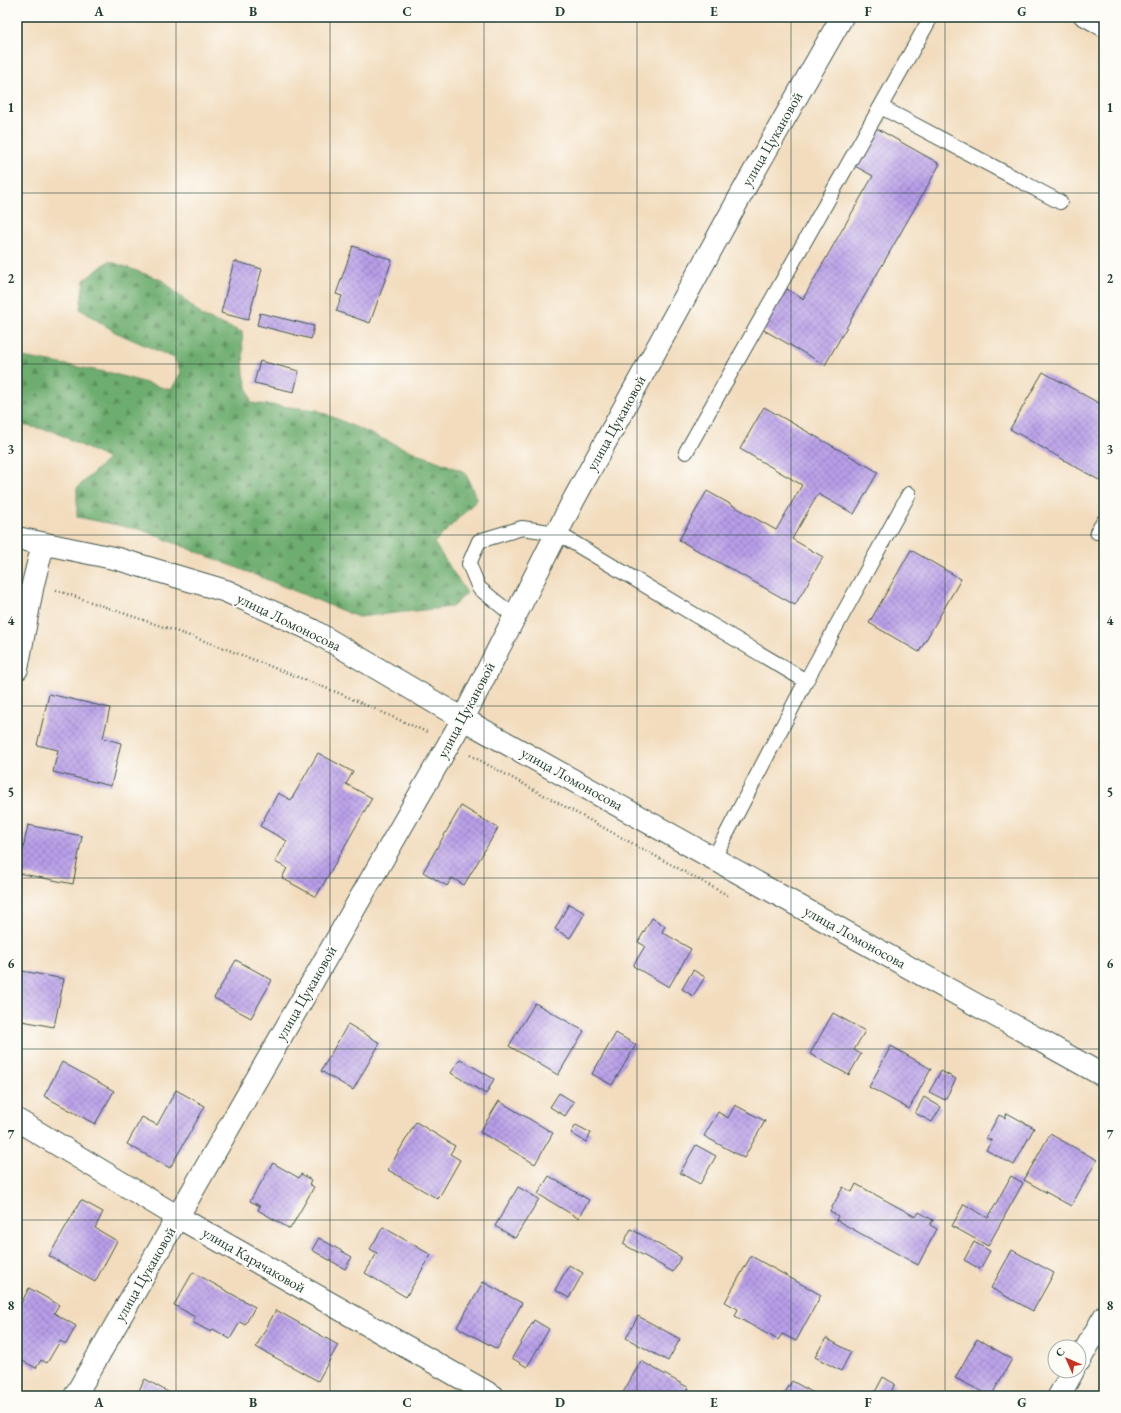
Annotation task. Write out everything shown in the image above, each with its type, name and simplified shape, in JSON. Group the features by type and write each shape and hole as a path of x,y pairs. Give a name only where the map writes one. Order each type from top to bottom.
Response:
{"street":[{"name":"улица Цукановой","path":"75,1396 463,719 573,501 743,190 842,17"},
{"name":"улица Ломоносова","path":"17,538 118,559 226,591 312,630 463,719 1104,1076"},
{"path":"17,669 33,584 43,544"},
{"name":"улица Карачаковой","path":"17,1120 178,1217 493,1396"},
{"path":"1087,1347 1104,1317"},
{"path":"1059,1396 1069,1379"}],"lane":[{"path":"686,452 931,17"},
{"path":"1081,17 1104,30"},
{"path":"881,107 1060,202"},
{"path":"714,858 806,681 908,494"},
{"path":"514,617 479,588 469,564 478,542 522,528 557,533 806,681"}],"path":[{"path":"50,588 216,645 341,694 434,735"}],"green space":[{"path":"109,261 162,280 204,317 242,332 244,374 251,403 317,410 396,445 465,472 477,500 434,543 467,593 452,607 358,617 142,530 77,517 77,488 108,459 53,431 17,424 17,356 111,373 171,390 181,373 174,358 115,332 80,309 84,280"}],"building":[{"path":"876,128 940,164 825,365 762,329 785,288 803,299 873,176 855,166"},
{"path":"353,246 392,260 370,323 336,311 342,296 336,294"},
{"path":"234,261 262,269 248,320 221,313"},
{"path":"260,313 314,326 311,339 257,325"},
{"path":"260,361 299,371 294,392 254,383"},
{"path":"1043,372 1104,406 1104,483 1010,429"},
{"path":"764,407 878,472 854,514 818,494 792,539 823,557 795,605 679,540 707,491 776,530 802,485 740,449"},
{"path":"911,550 961,579 919,652 869,623"},
{"path":"49,694 110,708 103,738 121,743 111,786 53,772 58,750 37,745"},
{"path":"318,753 353,772 346,784 372,798 316,897 282,878 287,868 275,862 287,841 260,826 278,793 291,800"},
{"path":"461,806 498,828 464,885 452,878 447,886 423,872"},
{"path":"28,825 82,836 73,884 18,873"},
{"path":"569,904 585,913 570,938 555,929"},
{"path":"652,918 665,926 662,932 691,949 669,987 633,966 645,946 638,942"},
{"path":"236,960 272,980 251,1018 214,998"},
{"path":"17,970 64,979 54,1027 17,1020"},
{"path":"693,970 705,977 693,996 682,989"},
{"path":"535,1003 584,1031 558,1075 509,1046"},
{"path":"833,1013 865,1031 854,1050 861,1054 849,1075 810,1054"},
{"path":"348,1024 380,1043 353,1090 321,1071"},
{"path":"616,1033 636,1045 612,1085 592,1074"},
{"path":"891,1046 931,1069 909,1109 869,1087"},
{"path":"460,1059 494,1079 486,1094 451,1073"},
{"path":"62,1062 114,1091 95,1124 44,1096"},
{"path":"941,1071 956,1079 945,1100 929,1092"},
{"path":"176,1090 205,1106 170,1168 127,1144 142,1117 157,1125"},
{"path":"559,1093 574,1102 565,1116 550,1107"},
{"path":"924,1097 941,1107 932,1122 915,1113"},
{"path":"499,1101 553,1133 535,1164 480,1132"},
{"path":"735,1105 765,1121 744,1158 704,1136 718,1112 728,1118"},
{"path":"1007,1113 1034,1128 1014,1165 986,1150 992,1141 986,1138 999,1115 1005,1118"},
{"path":"416,1122 455,1146 450,1154 460,1160 438,1199 388,1170"},
{"path":"576,1125 591,1133 586,1142 571,1133"},
{"path":"1050,1134 1097,1160 1071,1206 1024,1180"},
{"path":"696,1145 716,1156 700,1184 680,1173"},
{"path":"273,1163 299,1178 301,1174 311,1180 309,1184 314,1187 290,1229 258,1210 260,1206 250,1201"},
{"path":"549,1176 589,1200 578,1218 538,1194"},
{"path":"1011,1176 1023,1183 988,1246 952,1226 964,1204 988,1218"},
{"path":"856,1184 916,1217 919,1212 933,1220 930,1225 937,1229 918,1265 836,1220 838,1216 830,1211 843,1187 852,1192"},
{"path":"518,1187 539,1199 515,1238 495,1226"},
{"path":"81,1200 103,1212 95,1228 117,1241 95,1282 49,1256"},
{"path":"383,1227 431,1255 406,1297 365,1273 377,1253 370,1249"},
{"path":"631,1229 681,1257 673,1272 623,1244"},
{"path":"319,1238 352,1257 345,1269 312,1250"},
{"path":"974,1242 990,1251 980,1269 964,1260"},
{"path":"1012,1250 1054,1273 1033,1311 991,1288"},
{"path":"751,1256 821,1295 796,1341 782,1334 778,1340 735,1316 738,1309 725,1302"},
{"path":"569,1265 583,1273 569,1298 555,1290"},
{"path":"193,1272 255,1307 245,1325 240,1322 230,1339 213,1329 211,1332 192,1322 195,1317 174,1305"},
{"path":"483,1282 522,1303 497,1349 457,1327"},
{"path":"29,1288 59,1305 54,1313 76,1326 66,1344 60,1341 47,1363 41,1360 36,1368 17,1358 17,1311"},
{"path":"276,1310 338,1345 318,1381 256,1347"},
{"path":"638,1316 680,1339 668,1361 626,1338"},
{"path":"534,1320 549,1329 527,1367 512,1358"},
{"path":"826,1338 851,1352 841,1371 815,1357"},
{"path":"977,1339 1012,1359 991,1396 955,1378"},
{"path":"641,1361 689,1388 684,1396 621,1396"},
{"path":"883,1377 895,1384 889,1396 873,1396"},
{"path":"145,1379 175,1396 136,1396"},
{"path":"792,1381 819,1396 783,1396"}]}
